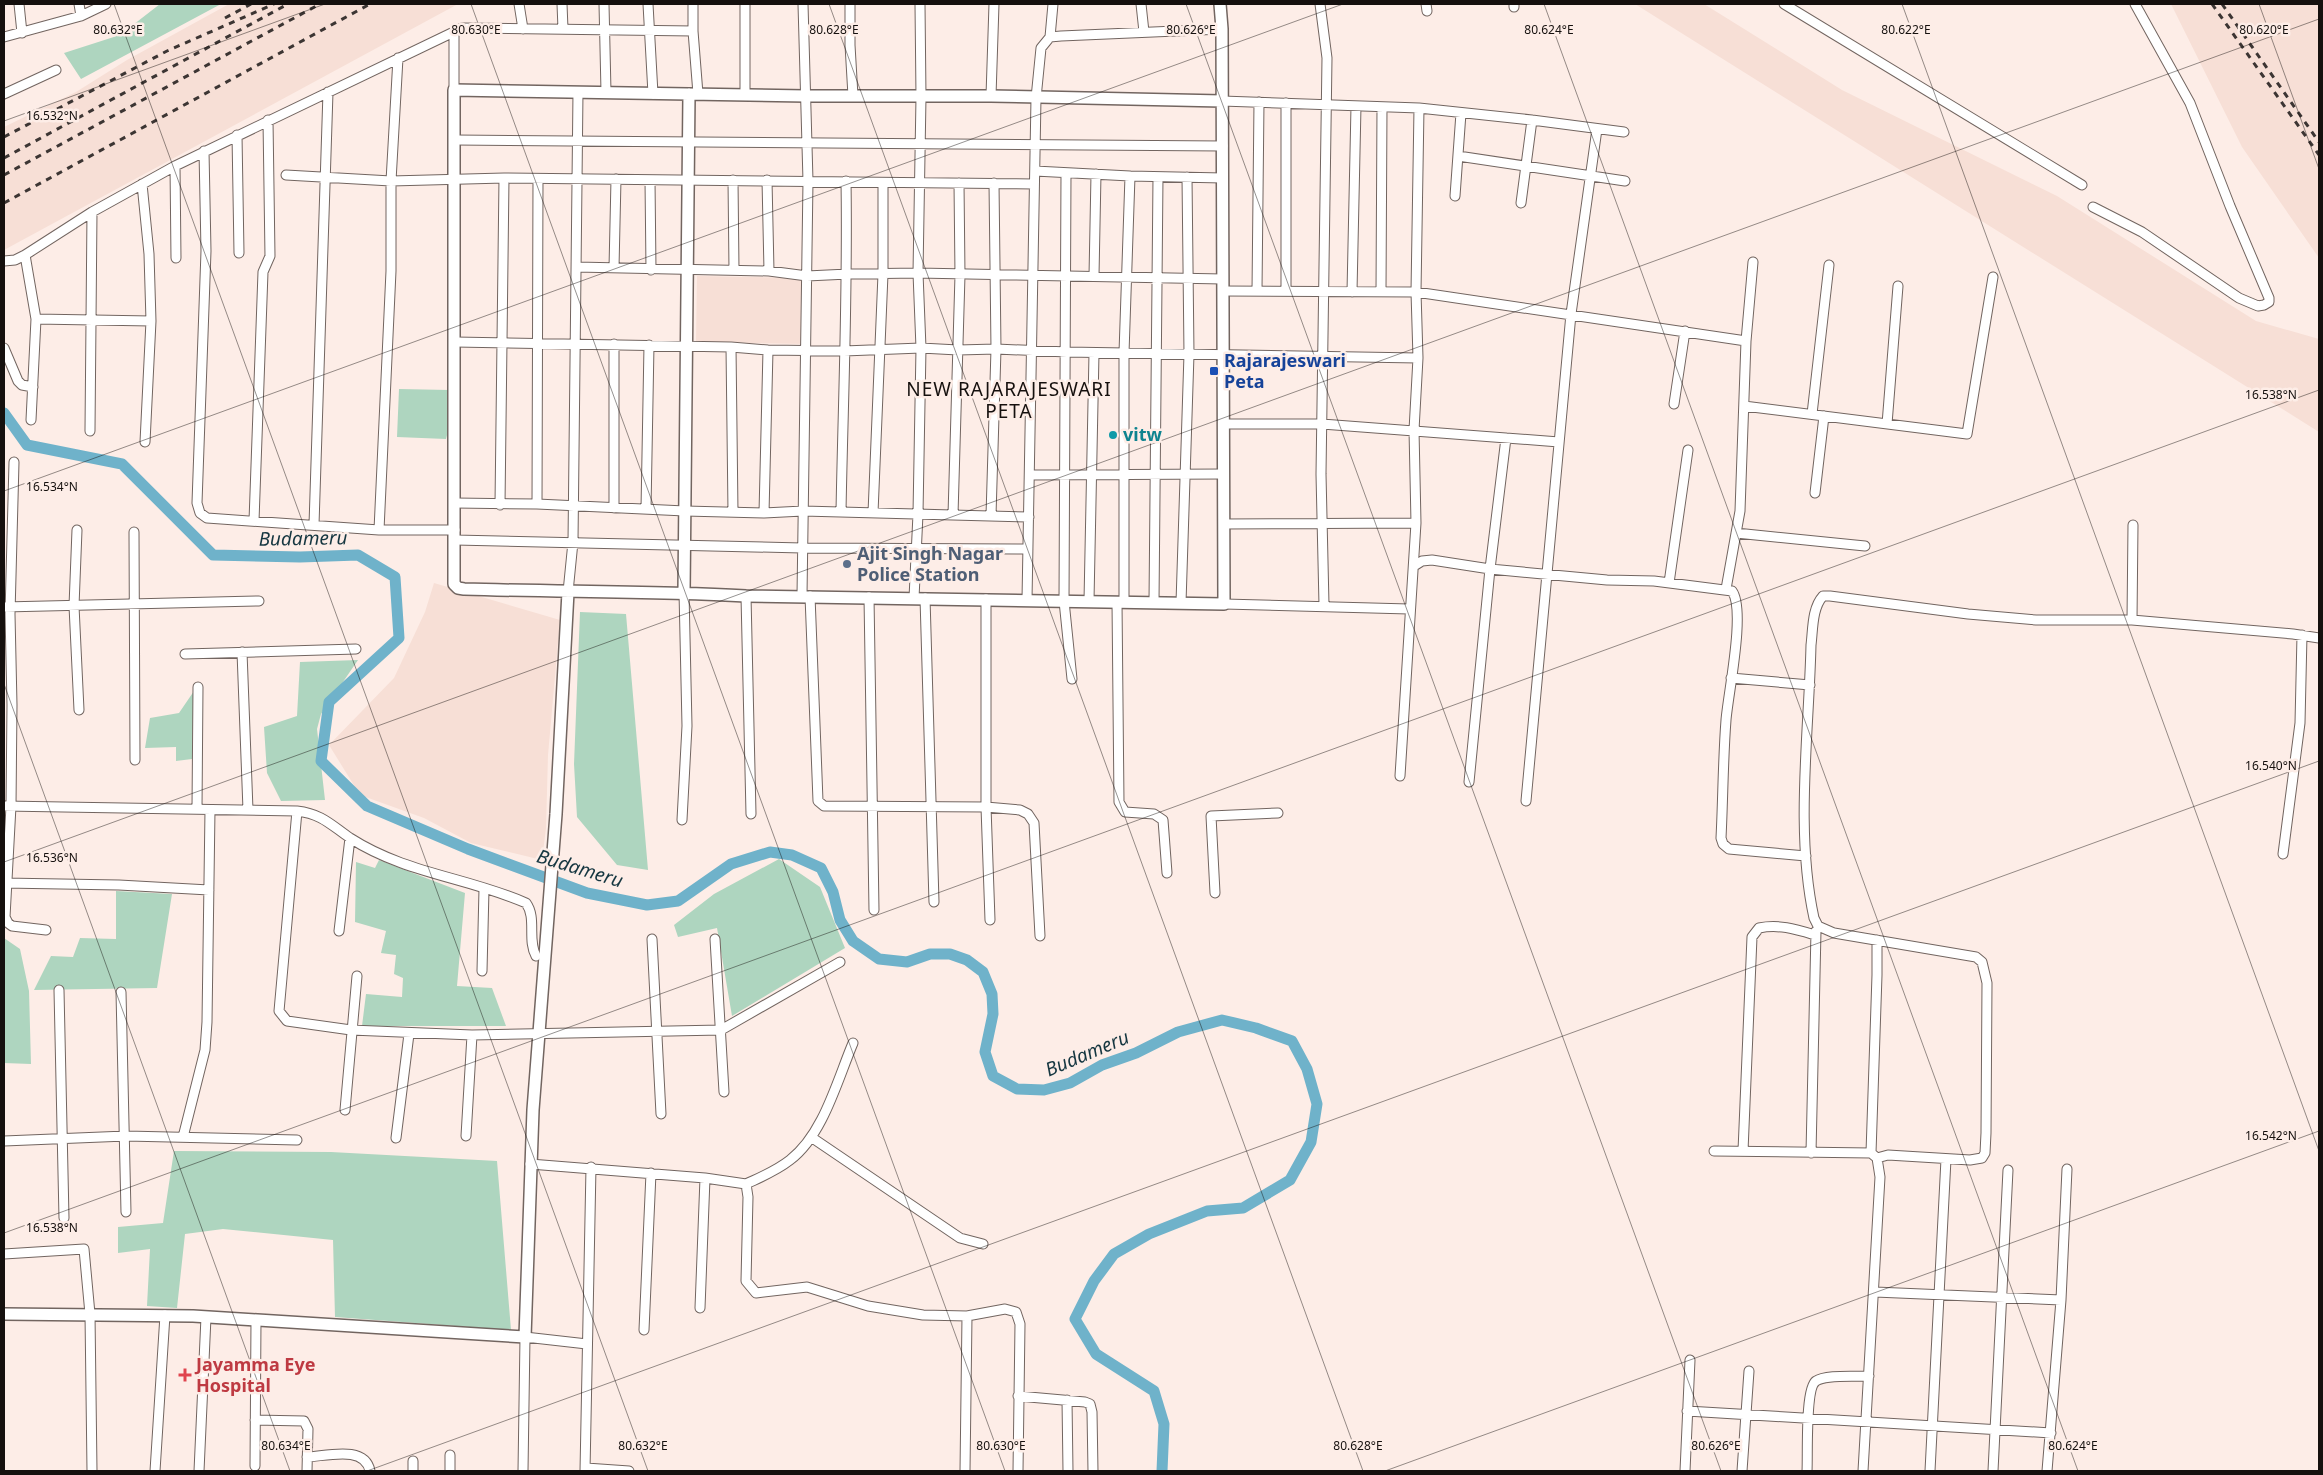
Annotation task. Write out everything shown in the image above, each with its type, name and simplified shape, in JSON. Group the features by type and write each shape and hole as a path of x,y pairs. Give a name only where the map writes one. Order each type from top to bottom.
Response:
{"street":[{"path":"19,4 22,33"},
{"path":"79,4 81,16"},
{"path":"4,38 81,16 106,4"},
{"path":"519,4 523,29"},
{"path":"562,4 563,29"},
{"path":"604,4 606,92"},
{"path":"648,4 653,94"},
{"path":"682,820 687,718 684,545 687,180 688,142 694,94 693,4"},
{"path":"745,4 745,95"},
{"path":"803,4 808,181 807,351 802,548 818,801 824,806 986,806 1020,810 1028,814 1032,818 1040,936"},
{"path":"850,4 853,96"},
{"path":"920,4 921,97 918,273 921,348 917,549 931,806 934,902"},
{"path":"991,96 994,4"},
{"path":"1028,600 1036,98 1041,48 1050,37 1053,4"},
{"path":"1141,4 1144,32"},
{"path":"1220,4 1222,29 1223,178 1224,604"},
{"path":"1320,4 1327,58 1322,424 1324,605"},
{"path":"1784,4 2082,185"},
{"path":"2093,207 2142,232 2239,298 2258,306 2269,302 2190,103 2135,4"},
{"path":"4,261 15,260 25,255 92,212 204,151 462,28 693,31"},
{"path":"1050,37 1222,29"},
{"path":"454,32 455,535 453,578 458,588 568,592 684,592 746,596 1409,608"},
{"path":"379,530 391,271 391,181 398,58"},
{"path":"4,94 56,70"},
{"path":"454,90 806,96 991,96 1286,103 1419,108 1624,132"},
{"path":"314,525 328,92"},
{"path":"523,1471 530,1164 539,1034 541,955 556,814 568,592 573,542 578,92"},
{"path":"1257,291 1258,102"},
{"path":"1286,103 1286,291"},
{"path":"1352,292 1356,106"},
{"path":"1382,107 1382,292"},
{"path":"1400,776 1409,608 1414,566 1416,523 1414,430 1418,358 1416,292 1419,108"},
{"path":"1454,196 1461,112"},
{"path":"254,521 263,272 270,256 268,120"},
{"path":"1521,203 1532,120"},
{"path":"1526,801 1571,314 1597,128"},
{"path":"237,135 239,253"},
{"path":"455,140 1222,146"},
{"path":"204,151 206,251 198,510 207,518 573,542 802,548 1028,549"},
{"path":"1458,156 1625,181"},
{"path":"175,166 176,258"},
{"path":"1035,171 1223,178"},
{"path":"1066,172 1065,276 1067,352 1064,475 1064,601 1072,679"},
{"path":"1094,276 1096,174"},
{"path":"286,176 391,181 454,178 577,178 846,180 883,183 920,181 1034,184"},
{"path":"1130,176 1124,353 1119,802 1125,812 1154,814 1163,820 1167,873"},
{"path":"1154,602 1154,475 1158,354 1158,177"},
{"path":"1181,603 1188,354 1187,177"},
{"path":"500,504 504,178"},
{"path":"536,504 538,179"},
{"path":"614,268 616,179"},
{"path":"650,180 651,270"},
{"path":"733,180 734,270"},
{"path":"767,180 769,271"},
{"path":"841,512 844,351 848,274 846,180"},
{"path":"873,513 883,274 883,183"},
{"path":"953,515 960,275 959,183"},
{"path":"142,184 149,254 151,322 145,442"},
{"path":"991,516 996,349 994,184"},
{"path":"90,431 92,212"},
{"path":"25,255 36,319 32,420"},
{"path":"1726,589 1740,511 1746,341 1753,262"},
{"path":"1812,414 1829,265"},
{"path":"576,267 769,271 807,276 918,273 1158,276 1223,279"},
{"path":"1744,406 1967,434 1993,277"},
{"path":"1887,424 1898,286"},
{"path":"1223,291 1416,292 1746,341"},
{"path":"36,319 151,322"},
{"path":"1674,404 1685,332"},
{"path":"455,342 537,342 807,351 921,348 1094,353 1418,358"},
{"path":"614,344 614,508"},
{"path":"646,509 649,345"},
{"path":"731,347 733,512"},
{"path":"4,348 18,381 22,385 33,387"},
{"path":"764,513 768,350"},
{"path":"1089,601 1094,353"},
{"path":"1815,493 1824,416"},
{"path":"1224,424 1322,424 1560,442"},
{"path":"1470,782 1490,569 1506,438"},
{"path":"1669,583 1688,450"},
{"path":"14,462 7,607 8,806 5,917 8,924 46,930"},
{"path":"1030,475 1184,476 1224,474"},
{"path":"455,503 536,504 764,513 841,512 1029,517"},
{"path":"1224,524 1416,523"},
{"path":"2132,620 2134,525"},
{"path":"77,530 74,606 79,710"},
{"path":"134,532 134,760"},
{"path":"1736,533 1865,546"},
{"path":"1414,566 1422,561 1432,560 1490,569 1669,583 1726,589 1732,592 1736,597 1738,606 1726,720 1721,838 1723,844 1729,849 1806,856"},
{"path":"746,596 751,814"},
{"path":"1811,1153 1817,930 1812,909 1806,856 1805,798 1813,623 1816,608 1823,596 2036,620 2132,620 2319,638"},
{"path":"869,598 874,910"},
{"path":"986,600 986,806 990,920"},
{"path":"7,607 259,601"},
{"path":"2283,854 2300,723 2302,635"},
{"path":"185,654 356,649"},
{"path":"242,652 248,810"},
{"path":"1731,678 1810,685"},
{"path":"197,809 198,687"},
{"path":"8,806 297,811 321,817 350,838 391,860 526,903 530,915 531,939 541,955"},
{"path":"182,1137 204,1050 207,1022 210,810"},
{"path":"297,811 279,1011 287,1020 351,1030 409,1034 472,1035 721,1030 840,962"},
{"path":"1215,893 1212,816 1278,813"},
{"path":"338,930 350,838"},
{"path":"6,883 119,885 209,890"},
{"path":"482,971 484,889"},
{"path":"1714,1151 1894,1155 1970,1160 1982,1158 1985,1153 1987,983 1982,962 1976,957 1817,930 1776,926 1759,928 1752,937 1742,1151"},
{"path":"715,938 724,1092"},
{"path":"652,939 655,1031 661,1114"},
{"path":"1863,1471 1875,1292 1880,1177 1874,1156 1876,940"},
{"path":"345,1110 357,976"},
{"path":"59,990 64,1218"},
{"path":"121,992 126,1136 126,1212"},
{"path":"396,1138 409,1034"},
{"path":"466,1136 472,1035"},
{"path":"530,1164 591,1167 746,1184 774,1171 811,1138 853,1043"},
{"path":"4,1141 126,1136 297,1140"},
{"path":"811,1138 960,1238 983,1244"},
{"path":"1930,1471 1946,1158"},
{"path":"591,1167 586,1470 629,1471"},
{"path":"2047,1471 2061,1300 2067,1169"},
{"path":"1993,1471 2008,1170"},
{"path":"644,1330 651,1173"},
{"path":"700,1308 705,1178"},
{"path":"746,1184 748,1197 746,1281 756,1293 807,1287 845,1300 883,1309 923,1315 967,1316 1005,1309 1016,1312 1020,1324 1018,1471"},
{"path":"4,1254 84,1249 90,1314 92,1471"},
{"path":"1875,1292 2061,1300"},
{"path":"4,1314 206,1317 525,1337 588,1344"},
{"path":"155,1471 165,1315"},
{"path":"965,1471 967,1316"},
{"path":"199,1471 206,1317"},
{"path":"255,1466 256,1320"},
{"path":"1684,1471 1690,1360"},
{"path":"1742,1471 1749,1371"},
{"path":"1807,1471 1811,1387 1815,1381 1824,1378 1869,1376"},
{"path":"1018,1396 1085,1402 1092,1408 1093,1471"},
{"path":"1067,1400 1068,1471"},
{"path":"1687,1411 1809,1420 2051,1433"},
{"path":"255,1420 304,1421 308,1429 307,1471"},
{"path":"307,1457 356,1454 366,1460 370,1471"},
{"path":"450,1455 450,1471"},
{"path":"413,1471 414,1461"}],"shaded area":[{"path":"229,4 458,4 4,250 4,127 76,92 127,60"},
{"path":"1635,4 1704,4 1842,90 2057,196 2256,321 2319,339 2319,432"},
{"path":"2171,4 2319,4 2319,258 2242,147"},
{"path":"697,276 805,278 804,344 696,342"},
{"path":"434,583 560,620 548,755 546,828 542,860 471,843 424,818 360,795 329,745 394,678 425,612"}],"green space":[{"path":"160,4 221,4 81,79 64,53 120,35"},
{"path":"399,389 449,390 449,427 446,439 397,437"},
{"path":"580,612 626,614 648,870 617,865 577,817 574,764"},
{"path":"358,660 321,714 317,729 325,800 281,801 267,773 264,727 297,716 300,662"},
{"path":"194,691 192,759 176,761 176,747 145,748 150,718 179,713"},
{"path":"779,859 820,887 845,948 732,1016 717,928 678,937 674,925 714,894"},
{"path":"379,860 465,893 457,986 492,988 506,1026 362,1026 366,994 402,997 403,978 394,974 396,955 381,953 386,931 355,922 356,862 375,868"},
{"path":"116,891 172,894 157,988 34,990 51,956 73,957 80,938 116,939"},
{"path":"4,938 20,949 29,991 31,1064 4,1063"},
{"path":"174,1151 331,1152 497,1161 511,1330 335,1317 333,1240 223,1229 185,1234 177,1308 147,1306 150,1249 118,1253 118,1227 163,1223"}],"waterway":[{"name":"Budameru","path":"4,413 27,445 122,464 213,555 300,557 358,555 395,577 399,638 329,702 321,761 367,806 468,849 587,893 647,905 678,901 731,864 770,852 792,855 821,868 833,892 840,920 853,941 879,959 907,962 930,954 950,954 967,960 983,972 992,994 993,1014 985,1052 993,1076 1017,1089 1044,1090 1070,1083 1102,1065 1136,1053 1178,1032 1222,1020 1256,1028 1292,1041 1307,1069 1317,1104 1311,1142 1290,1180 1243,1208 1207,1211 1149,1234 1114,1254 1094,1281 1075,1319 1096,1354 1154,1391 1164,1424 1162,1471"}],"railway":[{"path":"225,18 251,4"},
{"path":"4,137 167,51 274,4"},
{"path":"4,158 288,4"},
{"path":"4,175 320,4"},
{"path":"4,203 370,4"},
{"path":"2212,4 2319,155"},
{"path":"2222,4 2319,142"}],"place":[{"name":"Rajarajeswari Peta","path":"1214,371"},
{"name":"vitw","path":"1113,435"},
{"name":"Ajit Singh Nagar Police Station","path":"847,564"},
{"name":"Jayamma Eye Hospital","path":"185,1375"}],"district":[{"name":"NEW RAJARAJESWARI PETA","path":"1009,400"}]}
